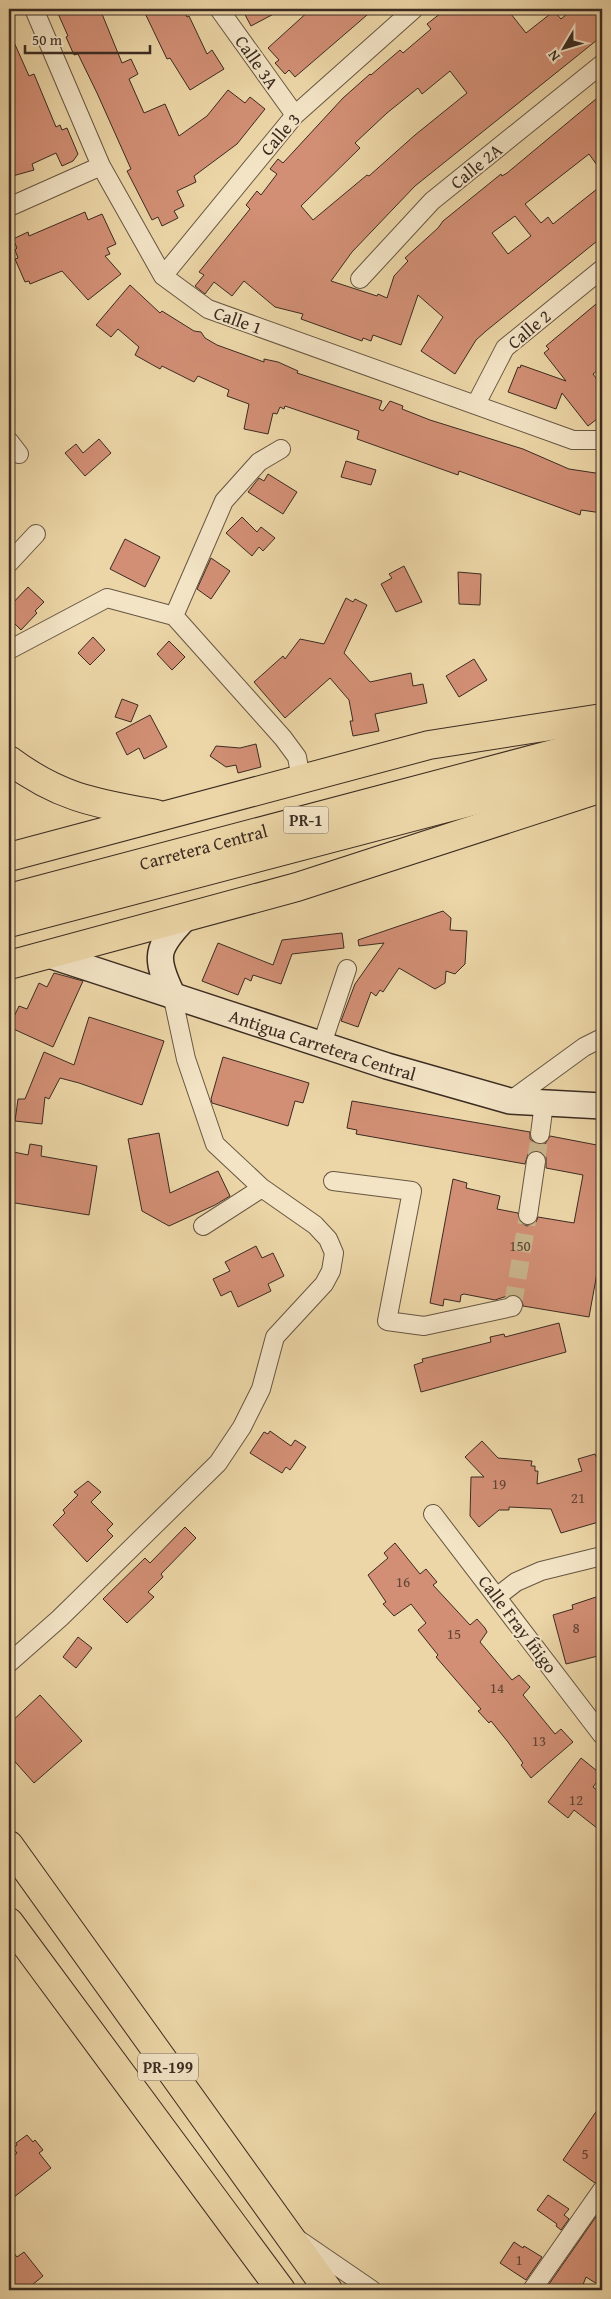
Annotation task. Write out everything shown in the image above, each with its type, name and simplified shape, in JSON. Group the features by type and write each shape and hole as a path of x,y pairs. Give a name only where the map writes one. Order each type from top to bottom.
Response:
{"main road":[{"path":"9,857 429,745 602,718"},
{"name":"Carretera Central","path":"9,898 602,742"},
{"path":"9,760 36,780 74,798 112,807 167,816"},
{"name":"Carretera Central","path":"9,923 602,767"},
{"path":"9,965 297,887 602,788"},
{"name":"PR-199","path":"9,1845 328,2290"},
{"name":"PR-199","path":"9,1922 281,2290"},
{"path":"190,2167 234,2201 295,2283 319,2290"}],"street":[{"name":"Calle 1","path":"34,9 101,166 163,276 208,309 574,440 602,440"},
{"name":"Calle 3A","path":"220,9 295,115"},
{"name":"Calle 3","path":"163,276 295,115 414,9"},
{"name":"Calle 2A","path":"360,279 432,201 602,64"},
{"path":"9,207 101,166"},
{"name":"Calle 2","path":"476,404 505,348 602,269"},
{"path":"174,616 224,501 259,462 281,449"},
{"path":"9,563 36,534"},
{"path":"9,650 107,598 174,616 283,738 297,758 301,779"},
{"path":"9,1663 60,1618 218,1463 242,1427 261,1389 274,1337 324,1284 332,1271 334,1253 328,1239 315,1225 262,1188 215,1144 186,1059 172,994 164,977 160,960 161,948 166,939 184,919"},
{"name":"Antigua Carretera Central","path":"49,955 387,1066 510,1101 602,1106"},
{"path":"322,1044 348,969"},
{"path":"510,1101 584,1047 602,1038"},
{"path":"540,1134 544,1103"},
{"path":"528,1215 536,1161"},
{"path":"333,1181 412,1191 387,1321 424,1326 512,1307 513,1304"},
{"path":"203,1226 262,1188"},
{"name":"Calle Fray Íñigo","path":"432,1514 498,1596 602,1735"},
{"path":"498,1596 516,1582 541,1571 602,1556"},
{"path":"532,2290 602,2190"},
{"path":"286,2231 372,2290"}],"building":[{"path":"56,9 100,9 122,63 131,59 138,74 129,79 144,113 165,104 179,136 207,116 228,90 245,103 250,97 265,109 237,144 194,176 196,182 177,191 184,206 174,211 178,218 162,226 158,217 152,220 127,171 131,169 97,93 78,54 74,55"},
{"path":"143,9 183,9 187,17 189,16 207,54 212,50 224,69 190,90 170,58 167,59"},
{"path":"242,9 283,9 251,26"},
{"path":"311,9 374,9 295,77 289,70 285,74 275,63 279,60 268,48"},
{"path":"446,9 507,9 526,33 554,11 561,19 573,9 602,9 602,36 415,186 352,252 331,281 387,298 394,276 408,261 405,258 438,228 443,221 501,174 502,176 507,173 602,94 602,172 589,154 525,204 541,223 548,217 553,224 602,185 602,237 476,340 455,374 421,351 443,317 418,295 401,345 373,335 371,341 363,338 362,341 301,319 303,314 275,307 244,281 232,296 214,282 205,294 195,286 204,275 199,272 250,209 246,205 257,191 261,195 277,174 270,169 278,159 283,163 343,98 400,50 403,53 431,29 427,24","holes":["450,71 467,93 415,135 369,176 367,175 313,220 301,206 360,148 355,143 387,113 418,88 422,94","515,216 531,236 508,254 492,233"]},
{"path":"9,31 29,76 34,74 56,127 60,125 62,130 67,128 78,154 73,161 62,166 56,153 32,164 34,170 9,177"},
{"path":"85,212 88,220 102,214 116,244 107,248 110,254 105,256 121,274 88,300 62,271 30,284 29,281 25,282 15,259 18,258 15,250 17,248 13,239 28,232 29,236"},
{"path":"130,285 160,313 162,311 194,331 201,332 205,338 217,345 264,362 264,359 278,362 298,371 297,373 382,401 379,409 383,411 390,401 403,406 402,409 430,420 523,449 569,469 602,474 602,513 581,510 580,515 459,471 458,475 357,439 359,431 285,406 284,409 280,407 277,414 273,413 268,434 244,429 249,404 227,396 229,390 198,376 194,382 162,366 160,369 135,355 139,347 118,329 111,337 96,325"},
{"path":"602,299 602,367 593,374 602,386 602,415 588,426 562,393 556,409 508,392 518,367 520,368 521,365 566,381 544,353 549,349 546,346"},
{"path":"99,439 111,453 85,476 65,453 76,444 83,453"},
{"path":"346,461 376,470 371,485 341,477"},
{"path":"268,474 297,492 283,514 248,492 259,478 264,481"},
{"path":"242,517 257,532 261,527 275,538 263,551 259,547 252,556 226,533"},
{"path":"125,539 160,557 145,587 110,569"},
{"path":"211,558 230,571 211,599 197,589"},
{"path":"404,566 422,602 396,612 381,584 392,578 389,574"},
{"path":"458,572 481,574 480,605 459,604"},
{"path":"28,587 44,602 35,611 37,613 21,630 9,618 9,607"},
{"path":"346,598 353,602 355,599 367,605 344,653 370,682 411,673 413,686 423,684 427,703 375,714 379,731 353,736 350,721 353,721 349,700 330,678 285,718 254,682 283,656 285,659 300,639 324,644"},
{"path":"93,637 105,650 90,665 78,653"},
{"path":"169,641 185,657 172,670 157,654"},
{"path":"474,659 487,680 459,697 446,676"},
{"path":"122,699 138,705 131,722 115,717"},
{"path":"150,715 167,747 144,759 139,748 127,755 116,733"},
{"path":"256,744 261,767 238,773 236,765 226,767 210,756 216,746 240,748"},
{"path":"443,911 451,918 450,930 467,931 465,964 455,974 446,971 445,983 435,989 399,968 383,992 380,990 376,996 371,992 358,1027 341,1021 355,984 384,943 359,946 358,940"},
{"path":"342,933 344,948 292,954 281,984 253,975 251,981 245,978 238,995 202,981 218,943 273,965 282,940"},
{"path":"54,973 83,981 53,1047 9,1027 19,1006 27,1009 39,983 47,987"},
{"path":"89,1017 164,1041 142,1105 60,1078 49,1099 45,1097 42,1124 15,1121 18,1099 25,1099 44,1052 74,1065"},
{"path":"223,1057 309,1083 303,1103 295,1101 288,1126 212,1103 211,1099"},
{"path":"352,1101 530,1132 530,1139 538,1144 545,1144 550,1136 602,1146 602,1246 589,1317 523,1306 522,1299 513,1294 495,1300 464,1294 461,1295 460,1302 444,1299 443,1306 430,1303 453,1179 467,1183 466,1188 500,1196 497,1209 518,1213 521,1223 527,1226 536,1222 538,1217 574,1223 583,1175 546,1168 546,1157 538,1151 528,1154 525,1164 356,1134 357,1130 347,1128"},
{"path":"159,1133 170,1193 218,1171 230,1196 169,1226 142,1211 128,1139"},
{"path":"30,1144 42,1146 41,1156 97,1166 89,1215 9,1202 9,1151 28,1155"},
{"path":"256,1246 262,1258 273,1253 284,1276 268,1284 271,1291 238,1307 231,1291 221,1296 213,1279 230,1271 225,1262"},
{"path":"559,1323 566,1352 421,1392 414,1365 423,1362 422,1359 491,1342 490,1337 504,1334 505,1337"},
{"path":"270,1431 291,1446 295,1440 306,1447 290,1470 286,1467 282,1473 250,1453 264,1432 268,1434"},
{"path":"482,1441 498,1458 532,1461 531,1466 535,1466 535,1471 538,1471 537,1484 582,1471 578,1459 595,1454 602,1471 602,1521 561,1533 551,1509 509,1507 509,1510 499,1510 479,1527 470,1516 471,1477 484,1477 465,1457"},
{"path":"88,1481 101,1492 91,1502 113,1524 107,1530 113,1536 87,1562 53,1525 65,1513 63,1510 78,1495 74,1492"},
{"path":"185,1527 196,1538 161,1574 163,1577 148,1592 154,1597 127,1623 103,1599 145,1558 150,1563"},
{"path":"395,1543 420,1574 426,1569 437,1582 433,1585 470,1625 477,1619 487,1632 480,1642 512,1680 519,1675 530,1687 523,1695 555,1734 561,1729 573,1742 531,1778 508,1742 491,1721 489,1723 478,1711 481,1709 436,1657 438,1655 418,1630 426,1623 411,1604 394,1616 383,1604 386,1602 368,1575 388,1558 384,1553"},
{"path":"602,1595 602,1655 566,1664 553,1615 573,1609 572,1605"},
{"path":"78,1637 92,1648 76,1668 63,1657"},
{"path":"40,1695 82,1741 34,1783 9,1755 9,1724"},
{"path":"581,1758 602,1775 593,1787 602,1794 602,1832 574,1810 568,1818 548,1802"},
{"path":"602,2103 602,2179 595,2183 563,2160"},
{"path":"27,2135 33,2142 35,2140 43,2150 39,2153 51,2168 9,2201 9,2159 17,2153 13,2148 17,2145 16,2143"},
{"path":"548,2195 569,2209 564,2215 569,2219 561,2230 556,2226 557,2224 537,2210"},
{"path":"602,2208 602,2287 586,2277 581,2290 545,2290"},
{"path":"514,2242 542,2257 526,2280 500,2263"},
{"path":"9,2247 17,2257 24,2252 43,2276 26,2290 9,2290"}],"tunnel":[{"path":"536,1161 540,1134"},
{"path":"513,1305 528,1215"}]}
